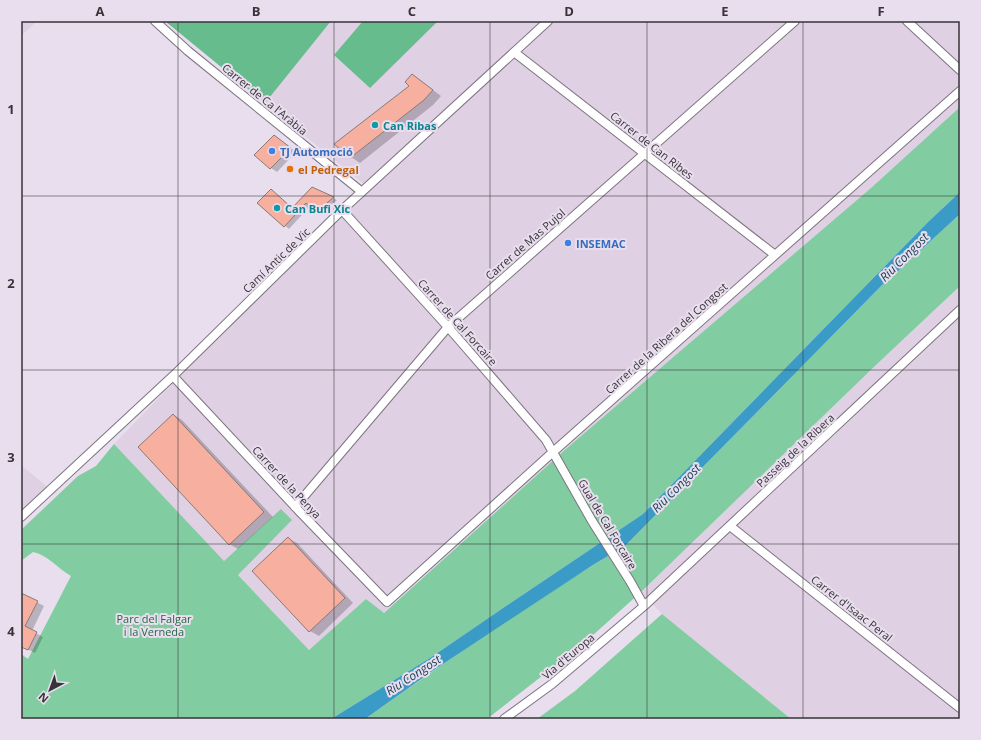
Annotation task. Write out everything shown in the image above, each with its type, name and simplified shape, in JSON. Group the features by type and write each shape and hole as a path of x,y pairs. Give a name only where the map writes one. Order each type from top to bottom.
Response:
{"street":[{"name":"Carrer de Ca l'Aràbia","path":"156,21 188,51 362,192"},
{"name":"Camí Antic de Vic","path":"21,517 173,376 342,210 548,21"},
{"name":"Carrer de Mas Pujol","path":"295,507 448,327 795,21"},
{"path":"907,21 960,70"},
{"name":"Carrer de Can Ribes","path":"514,52 775,255"},
{"name":"Carrer de la Ribera del Congost","path":"387,602 553,452 960,91"},
{"name":"Carrer de Cal Forcaire","path":"342,210 448,327 546,440 553,452"},
{"name":"Passeig de la Ribera","path":"644,606 960,310"},
{"name":"Carrer de la Penya","path":"173,376 295,507 387,602"},
{"name":"Gual de Cal Forcaire","path":"553,452 592,521 644,606"},
{"name":"Carrer d'Isaac Peral","path":"730,526 960,708"},
{"name":"Via d'Europa","path":"504,719 552,684 644,606"}],"shaded area":[{"path":"23,21 37,21 21,36 21,23"},
{"path":"165,21 960,21 960,107 871,188 567,448 383,613 366,599 309,650 238,575 291,521 282,510 224,561 114,444 366,186"},
{"path":"960,286 960,719 791,719 662,614 641,592"},
{"path":"21,465 50,489 21,515"}],"green space":[{"path":"165,21 331,21 265,103"},
{"path":"363,21 438,21 370,88 334,55"},
{"name":"Parc del Falgar i la Verneda","path":"960,107 960,192 927,223 643,514 430,658 331,719 21,719 21,654 28,659 71,576 48,559 33,552 21,561 21,530 78,476 96,466 114,444 224,561 281,509 292,520 238,575 309,650 366,599 384,613 567,448 871,188"},
{"path":"960,214 960,286 641,592 583,644 487,719 365,719 526,608 625,546 890,277"},
{"path":"662,614 791,719 537,719 575,691"}],"water":[{"name":"Riu Congost","path":"960,192 960,214 890,277 625,546 593,565 431,672 365,719 331,719 430,658 643,514 927,223"}],"building":[{"name":"Can Ribas","path":"412,74 433,90 424,100 350,158 334,144 409,86 405,82"},
{"name":"TJ Automoció","path":"274,135 291,148 270,169 254,155"},
{"path":"312,187 334,197 316,212 306,203 284,227 257,203 271,189 292,208"},
{"path":"173,414 264,512 229,545 138,447"},
{"path":"288,537 345,598 309,632 252,571"},
{"path":"21,593 38,601 25,626 37,632 28,650 21,647"}],"place":[{"name":"Can Ribas","path":"375,125"},
{"name":"TJ Automoció","path":"272,151"},
{"name":"el Pedregal","path":"290,169"},
{"name":"Can Bufi Xic","path":"277,208"},
{"name":"INSEMAC","path":"568,243"}]}
